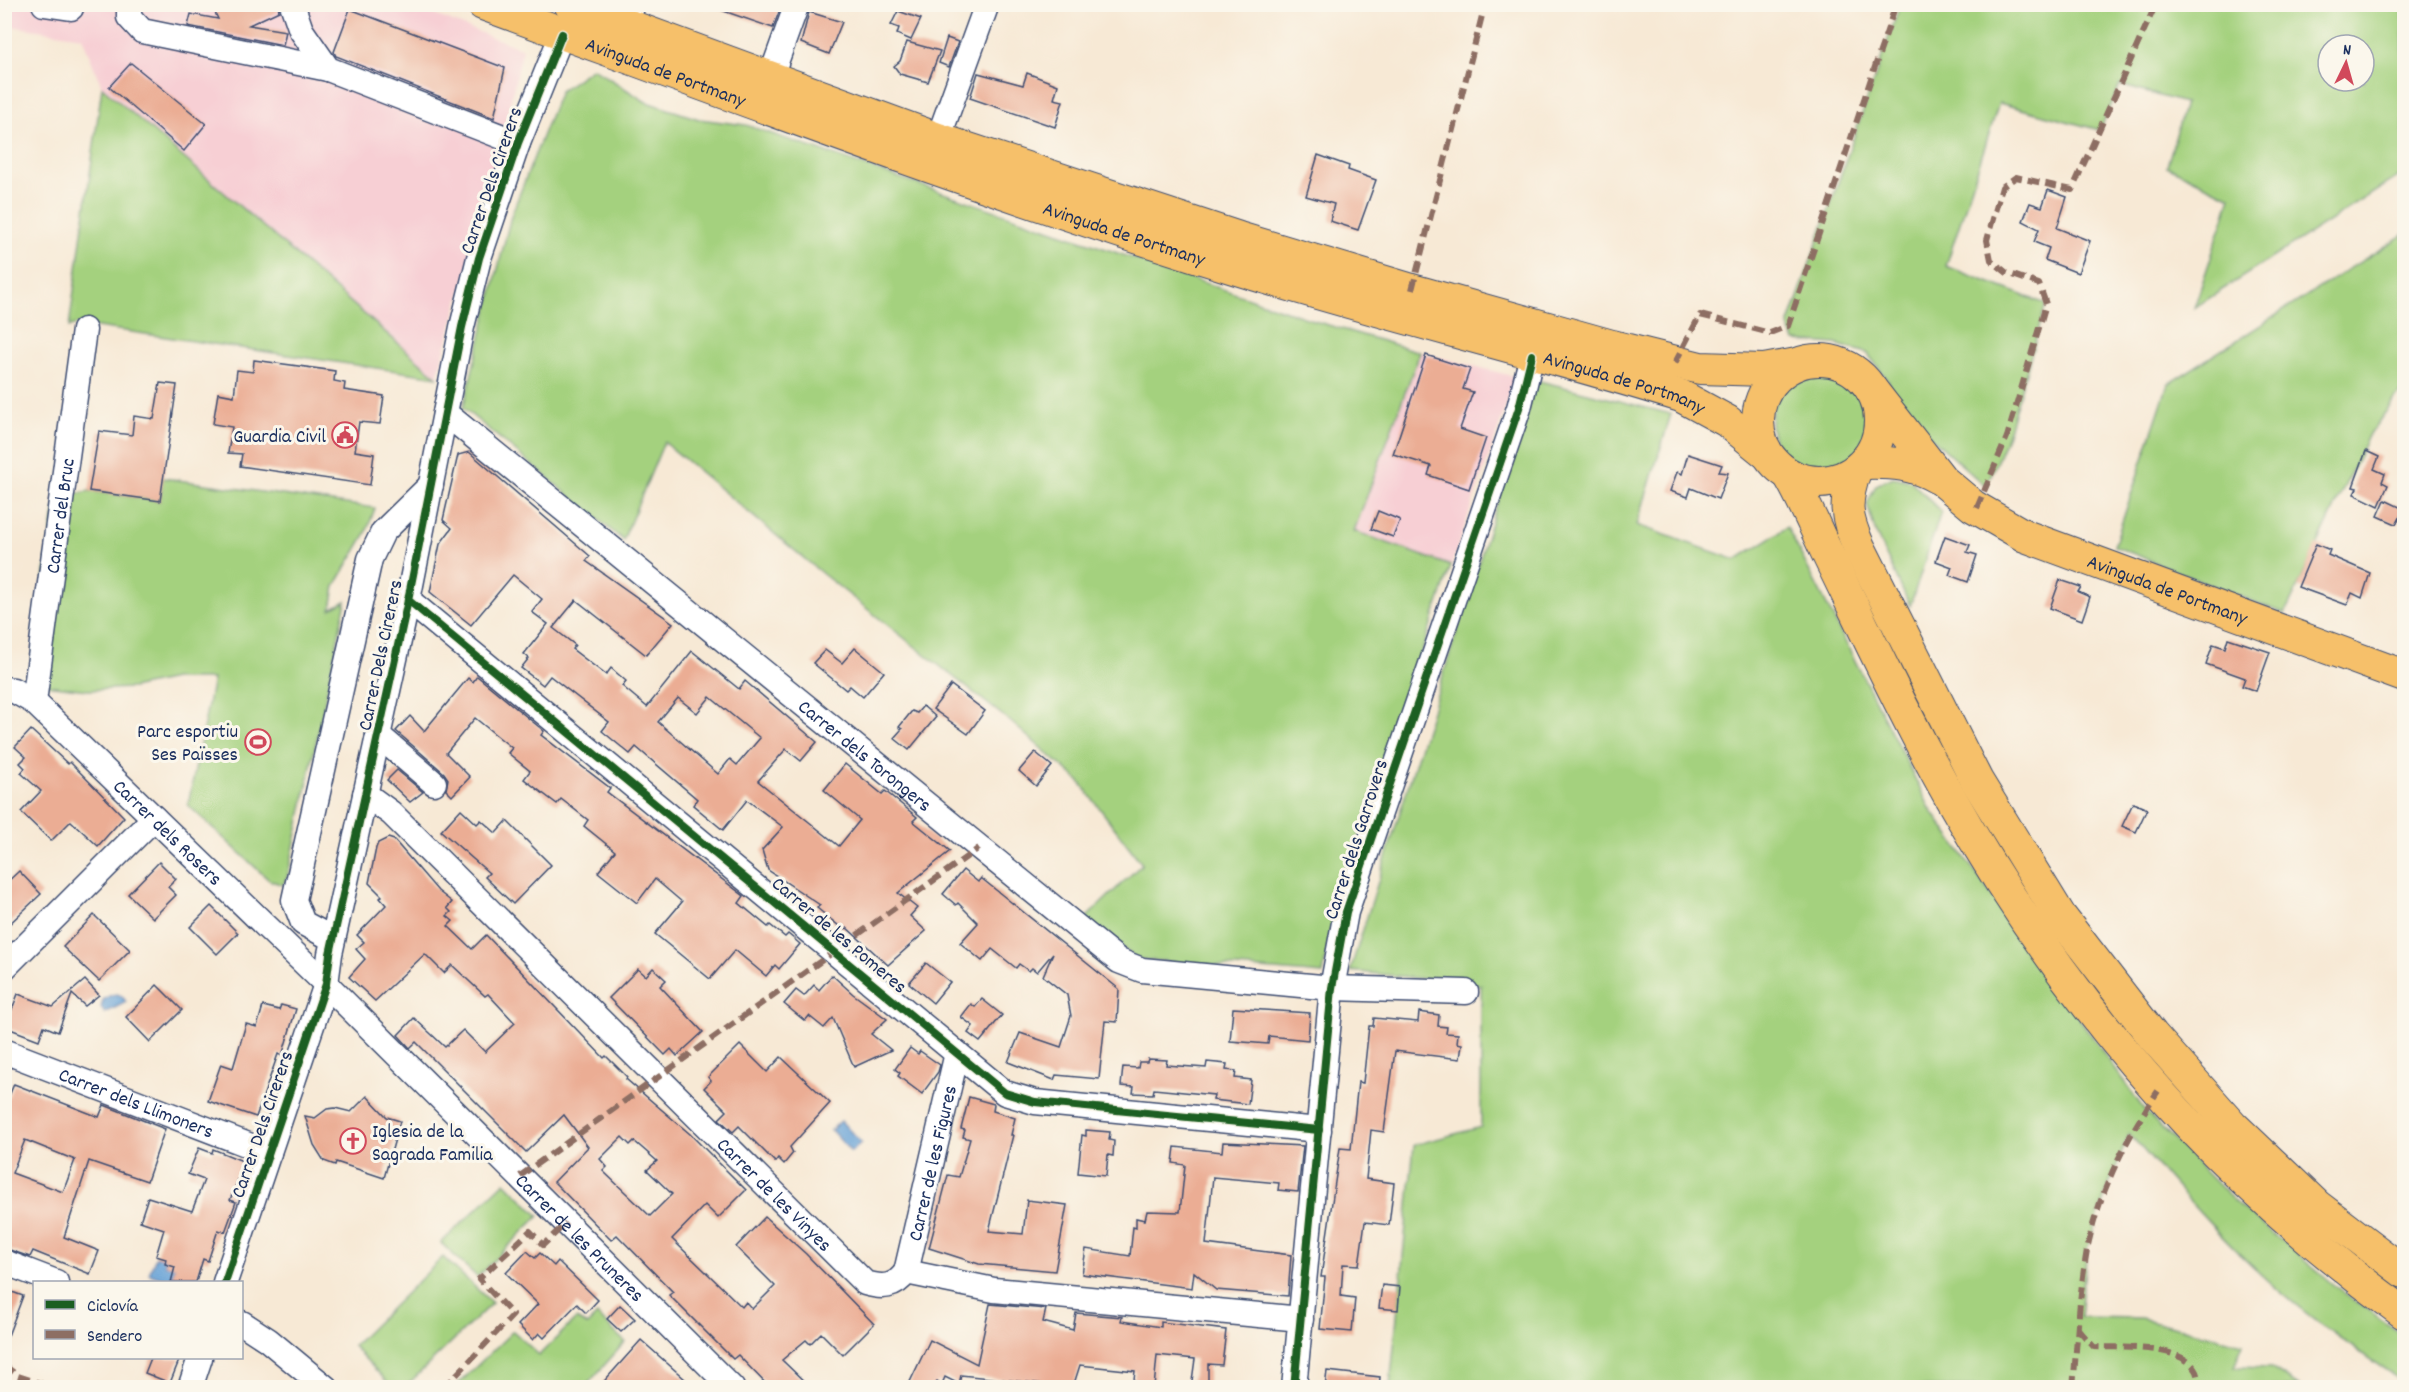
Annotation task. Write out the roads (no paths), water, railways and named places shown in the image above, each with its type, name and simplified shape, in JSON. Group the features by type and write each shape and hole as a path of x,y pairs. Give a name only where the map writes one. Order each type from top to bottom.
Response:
{"main road":[{"name":"Avinguda de Portmany","path":"483,4 566,19 844,137 1065,214 1259,276 1681,396 1727,421 1765,452"},
{"name":"Avinguda de Portmany","path":"566,19 629,15 770,79 938,139 1239,238 1612,346 1700,368 1733,371 1764,370 1797,364"},
{"path":"2404,1272 2317,1206 2232,1125 2152,1035 2060,916 1977,781 1859,547 1846,513 1848,489 1859,467 1874,449 1880,423 1878,405 1871,388 1843,365 1825,360 1797,364 1773,379 1759,404 1757,423 1765,452 1789,475 1950,797 2037,939 2132,1063 2214,1151 2300,1233 2404,1313"},
{"name":"Avinguda de Portmany","path":"1871,388 1942,480 1972,506 2025,536 2404,676"},
{"name":"Avinguda de Portmany","path":"1859,467 1909,464 1942,480"},
{"path":"1789,475 1810,482 1822,483 1845,477 1859,467"}],"street":[{"path":"44,4 71,8 72,4"},
{"path":"129,4 129,17 142,31 328,69 518,143"},
{"path":"292,4 300,30 328,69"},
{"path":"770,79 797,4"},
{"path":"938,139 987,4"},
{"name":"Carrer Dels Cirerers","path":"225,1281 326,984 333,939 408,600 479,258 518,143 566,19"},
{"name":"Carrer del Bruc","path":"34,702 84,330"},
{"name":"Carrer dels Garrovers","path":"1294,1388 1332,987 1346,912 1515,419 1532,355"},
{"name":"Carrer dels Torongers","path":"445,413 1119,961 1142,970 1332,987 1466,992"},
{"path":"333,939 303,923 294,900 370,559 383,532 431,485"},
{"name":"Carrer de les Pomeres","path":"408,600 1005,1092 1022,1100 1319,1130"},
{"name":"Carrer dels Rosers","path":"4,689 13,690 34,702 326,984"},
{"path":"378,735 434,783"},
{"name":"Carrer de les Vinyes","path":"365,794 378,806 391,813 854,1274 865,1283 877,1287 892,1285 906,1272"},
{"path":"4,968 154,818"},
{"name":"Carrer de les Pruneres","path":"326,984 732,1388"},
{"name":"Carrer dels Llimoners","path":"4,1051 269,1153"},
{"name":"Carrer de les Figures","path":"906,1272 957,1053"},
{"path":"4,1262 54,1281"},
{"path":"906,1272 994,1290 1301,1318"},
{"path":"243,1324 268,1340 326,1388"},
{"path":"190,1388 200,1359"}],"water":[{"path":"117,994 122,996 126,1002 105,1013 101,1008 103,1000"},
{"path":"841,1121 861,1143 851,1152 831,1130"},
{"path":"156,1256 166,1259 165,1264 175,1267 171,1281 149,1274"}],"place":[{"name":"Guardia Civil","path":"345,435"},
{"name":"Parc esportiu Ses Païsses","path":"258,742"},
{"name":"Iglesia de la Sagrada Familia","path":"353,1141"}]}
